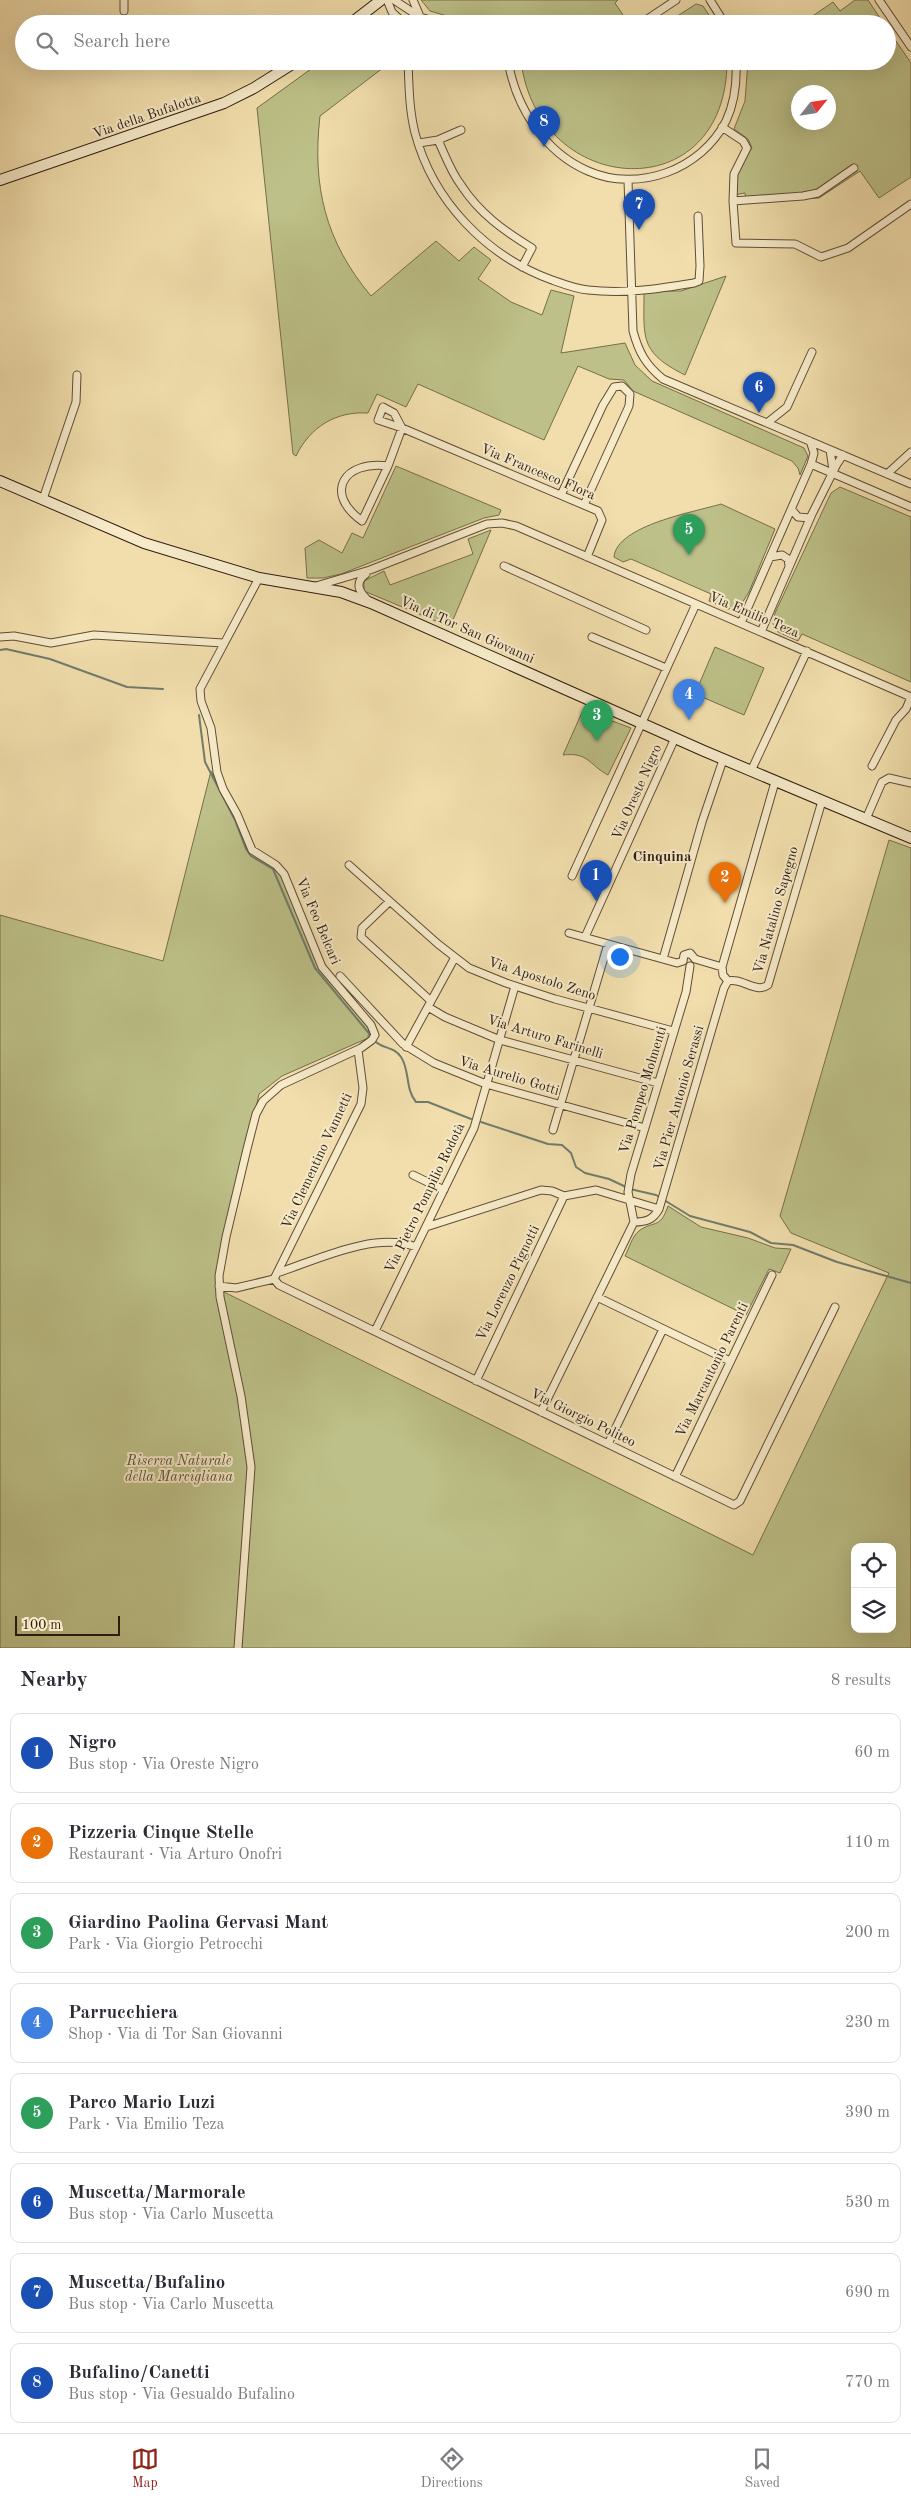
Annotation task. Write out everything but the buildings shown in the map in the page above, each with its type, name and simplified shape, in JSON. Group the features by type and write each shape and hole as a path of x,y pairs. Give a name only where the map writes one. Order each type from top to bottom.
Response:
{"street":[{"path":"124,0 124,10"},
{"path":"362,15 381,0"},
{"path":"387,0 395,15"},
{"path":"394,0 417,15"},
{"path":"413,0 419,15"},
{"path":"654,15 676,0"},
{"path":"710,0 719,15"},
{"path":"879,0 889,15"},
{"path":"896,26 911,48"},
{"name":"Via della Bufalotta","path":"0,180 224,103 254,88 283,70"},
{"path":"408,70 410,108 419,143 424,158 438,185 466,225 482,240 522,266 549,278 586,290 632,292 694,283 699,280 700,266 698,216"},
{"path":"510,70 513,85 524,111 548,142 573,162 588,171 628,180 657,176 685,163 703,150 722,127 734,96 735,70"},
{"path":"722,127 743,141 748,148 734,174 733,201 736,243 794,244 821,257 848,248 911,204"},
{"path":"419,143 438,140 461,130"},
{"path":"438,140 460,184 482,212 500,229 532,248 522,266"},
{"path":"733,201 803,196 818,193 854,168"},
{"path":"628,180 632,292 636,341 644,361 652,370 663,379 911,484"},
{"path":"767,423 787,406 812,352"},
{"path":"43,499 76,402 77,375"},
{"path":"562,495 603,405 614,387 622,386 630,394 628,406 584,505"},
{"name":"Via Francesco Flora","path":"388,466 402,428 598,511 602,520 587,557"},
{"path":"741,623 811,464 814,453 810,441"},
{"path":"811,464 818,455 830,450"},
{"path":"830,450 833,473"},
{"path":"887,474 911,452"},
{"path":"761,632 810,518 843,456"},
{"path":"370,464 388,466 362,521 349,511 343,502 344,482 350,472 370,464"},
{"path":"811,464 911,506"},
{"name":"Via di Tor San Giovanni","path":"0,481 144,544 259,578 341,592 371,603 723,760 911,838"},
{"path":"792,510 798,517 810,518"},
{"path":"311,587 370,570 487,524 502,523 516,526 587,557"},
{"path":"770,557 782,555 788,559 789,566"},
{"name":"Via Emilio Teza","path":"587,557 911,697"},
{"path":"504,566 646,630"},
{"path":"370,570 360,578 358,586 360,593 371,603"},
{"name":"Via Feo Belcari","path":"259,578 201,686 200,693 211,728 221,784 237,814 252,850 276,865 284,874 322,967 370,1023"},
{"path":"572,876 696,604"},
{"path":"0,637 14,636 51,643 94,635 223,643"},
{"path":"592,638 666,668"},
{"path":"751,772 807,651"},
{"path":"872,766 896,720 906,709 911,697"},
{"name":"Via Oreste Nigro","path":"585,937 675,738"},
{"path":"663,959 702,822 723,760"},
{"path":"866,819 882,782 889,778 911,783"},
{"path":"728,981 723,974 722,967 776,782"},
{"name":"Via Natalino Sapegno","path":"728,981 734,980 758,987 768,985 822,802"},
{"name":"Via Apostolo Zeno","path":"348,865 454,959 474,971 515,986 673,1031"},
{"name":"Via Arturo Farinelli","path":"389,902 362,928 361,937 429,1004 446,1017 500,1040 658,1083"},
{"path":"569,933 679,963 686,963 695,959 722,967"},
{"path":"553,1130 608,944"},
{"path":"686,963 684,956 688,954 692,954 695,959"},
{"path":"406,1047 454,959"},
{"name":"Via Pompeo Molmenti","path":"634,1222 628,1185 690,976 686,963"},
{"name":"Via Aurelio Gotti","path":"340,976 376,1017 406,1047 444,1068 486,1084 645,1128"},
{"name":"Via Pier Antonio Serassi","path":"660,1205 721,997 728,981"},
{"name":"Via Pietro Pompilio Rodotà","path":"375,1331 474,1128 515,986"},
{"path":"238,1648 251,1467 241,1396 219,1286 226,1237 259,1106 270,1092 282,1085 358,1050 374,1037 374,1031 370,1023 376,1017"},
{"name":"Via Clementino Vannetti","path":"276,1276 362,1104 363,1088 358,1050"},
{"path":"413,1175 444,1190"},
{"path":"426,1227 541,1190 552,1191 564,1196 596,1190 660,1205 655,1216 647,1221 634,1222 541,1412"},
{"name":"Via Lorenzo Pignotti","path":"476,1381 564,1196"},
{"path":"219,1286 233,1289 276,1276 354,1247 393,1241 416,1246"},
{"name":"Via Marcantonio Parenti","path":"675,1477 772,1275"},
{"name":"Via Giorgio Politeo","path":"276,1276 280,1285 731,1504 738,1503 834,1308"},
{"path":"597,1297 730,1362"},
{"path":"608,1444 663,1329"}],"green space":[{"path":"421,0 618,0 615,3 623,15 444,15 430,11"},
{"path":"855,0 868,0 878,15 814,15 833,2 840,11"},
{"path":"696,4 703,6 709,15 679,15"},
{"path":"896,41 911,63 911,177 879,198 860,171 819,198 746,202 745,193 734,195 735,172 752,148 748,139 734,129 745,101 747,70 896,70"},
{"path":"310,70 380,70 320,116 318,142 320,189 325,212 342,255 371,296 436,241 459,261 474,247 491,260 478,279 511,302 542,315 551,290 574,296 561,353 625,343 635,365 652,381 804,448 808,456 800,475 798,468 792,461 633,391 624,380 609,379 578,366 544,440 418,384 406,407 377,394 368,413 345,415 325,423 316,429 296,456 293,454 257,108"},
{"path":"524,70 726,70 719,109 697,143 666,163 630,169 594,161 560,140 535,107"},
{"path":"726,276 685,375 659,359 647,342 644,321 644,291 681,291"},
{"path":"396,466 501,510 499,515 484,518 341,574 323,578 307,578 305,548 319,540 342,553 352,533 363,538"},
{"path":"840,487 911,517 911,682 802,634 798,641 778,632 773,624 775,613 831,493"},
{"path":"721,504 775,529 749,592 739,608 727,609 709,601 711,594 631,559 623,562 614,557 618,546 628,536 642,528"},
{"path":"491,530 450,627 364,591 364,581 384,571 390,585 473,554 468,539"},
{"path":"715,647 764,668 744,715 695,694"},
{"path":"583,710 631,728 608,775 584,757 563,755"},
{"name":"Riserva Naturale della Marcigliana","path":"211,771 230,805 251,852 276,867 288,889 319,968 369,1028 368,1038 282,1076 259,1094 216,1288 753,1555 889,1273 791,1233 780,1216 889,840 911,848 911,1648 0,1648 0,915 163,961"},
{"path":"668,1206 701,1227 748,1238 775,1248 791,1249 780,1273 769,1269 746,1315 625,1256 637,1233 659,1222"}],"waterway":[{"path":"0,650 6,649 50,659 127,687 163,689"},
{"path":"199,715 205,762 235,820 246,849 251,856 273,869 315,968 372,1037"},
{"path":"375,1041 395,1051 401,1057 406,1068 410,1091 416,1102 428,1102 471,1119"},
{"path":"481,1122 548,1144 562,1145 571,1153 576,1167 585,1173 609,1179 626,1187"},
{"path":"630,1189 656,1195 690,1216 750,1232 771,1243 793,1245 837,1262 911,1283"}],"place":[{"name":"Bufalino/Canetti","path":"544,147"},
{"name":"Muscetta/Bufalino","path":"639,230"},
{"name":"Muscetta/Marmorale","path":"759,413"},
{"name":"Parco Mario Luzi","path":"689,555"},
{"name":"Parrucchiera","path":"689,720"},
{"name":"Giardino Paolina Gervasi Mant","path":"597,741"},
{"name":"Nigro","path":"596,901"},
{"name":"Pizzeria Cinque Stelle","path":"725,903"}],"district":[{"name":"Cinquina","path":"662,857"}]}
